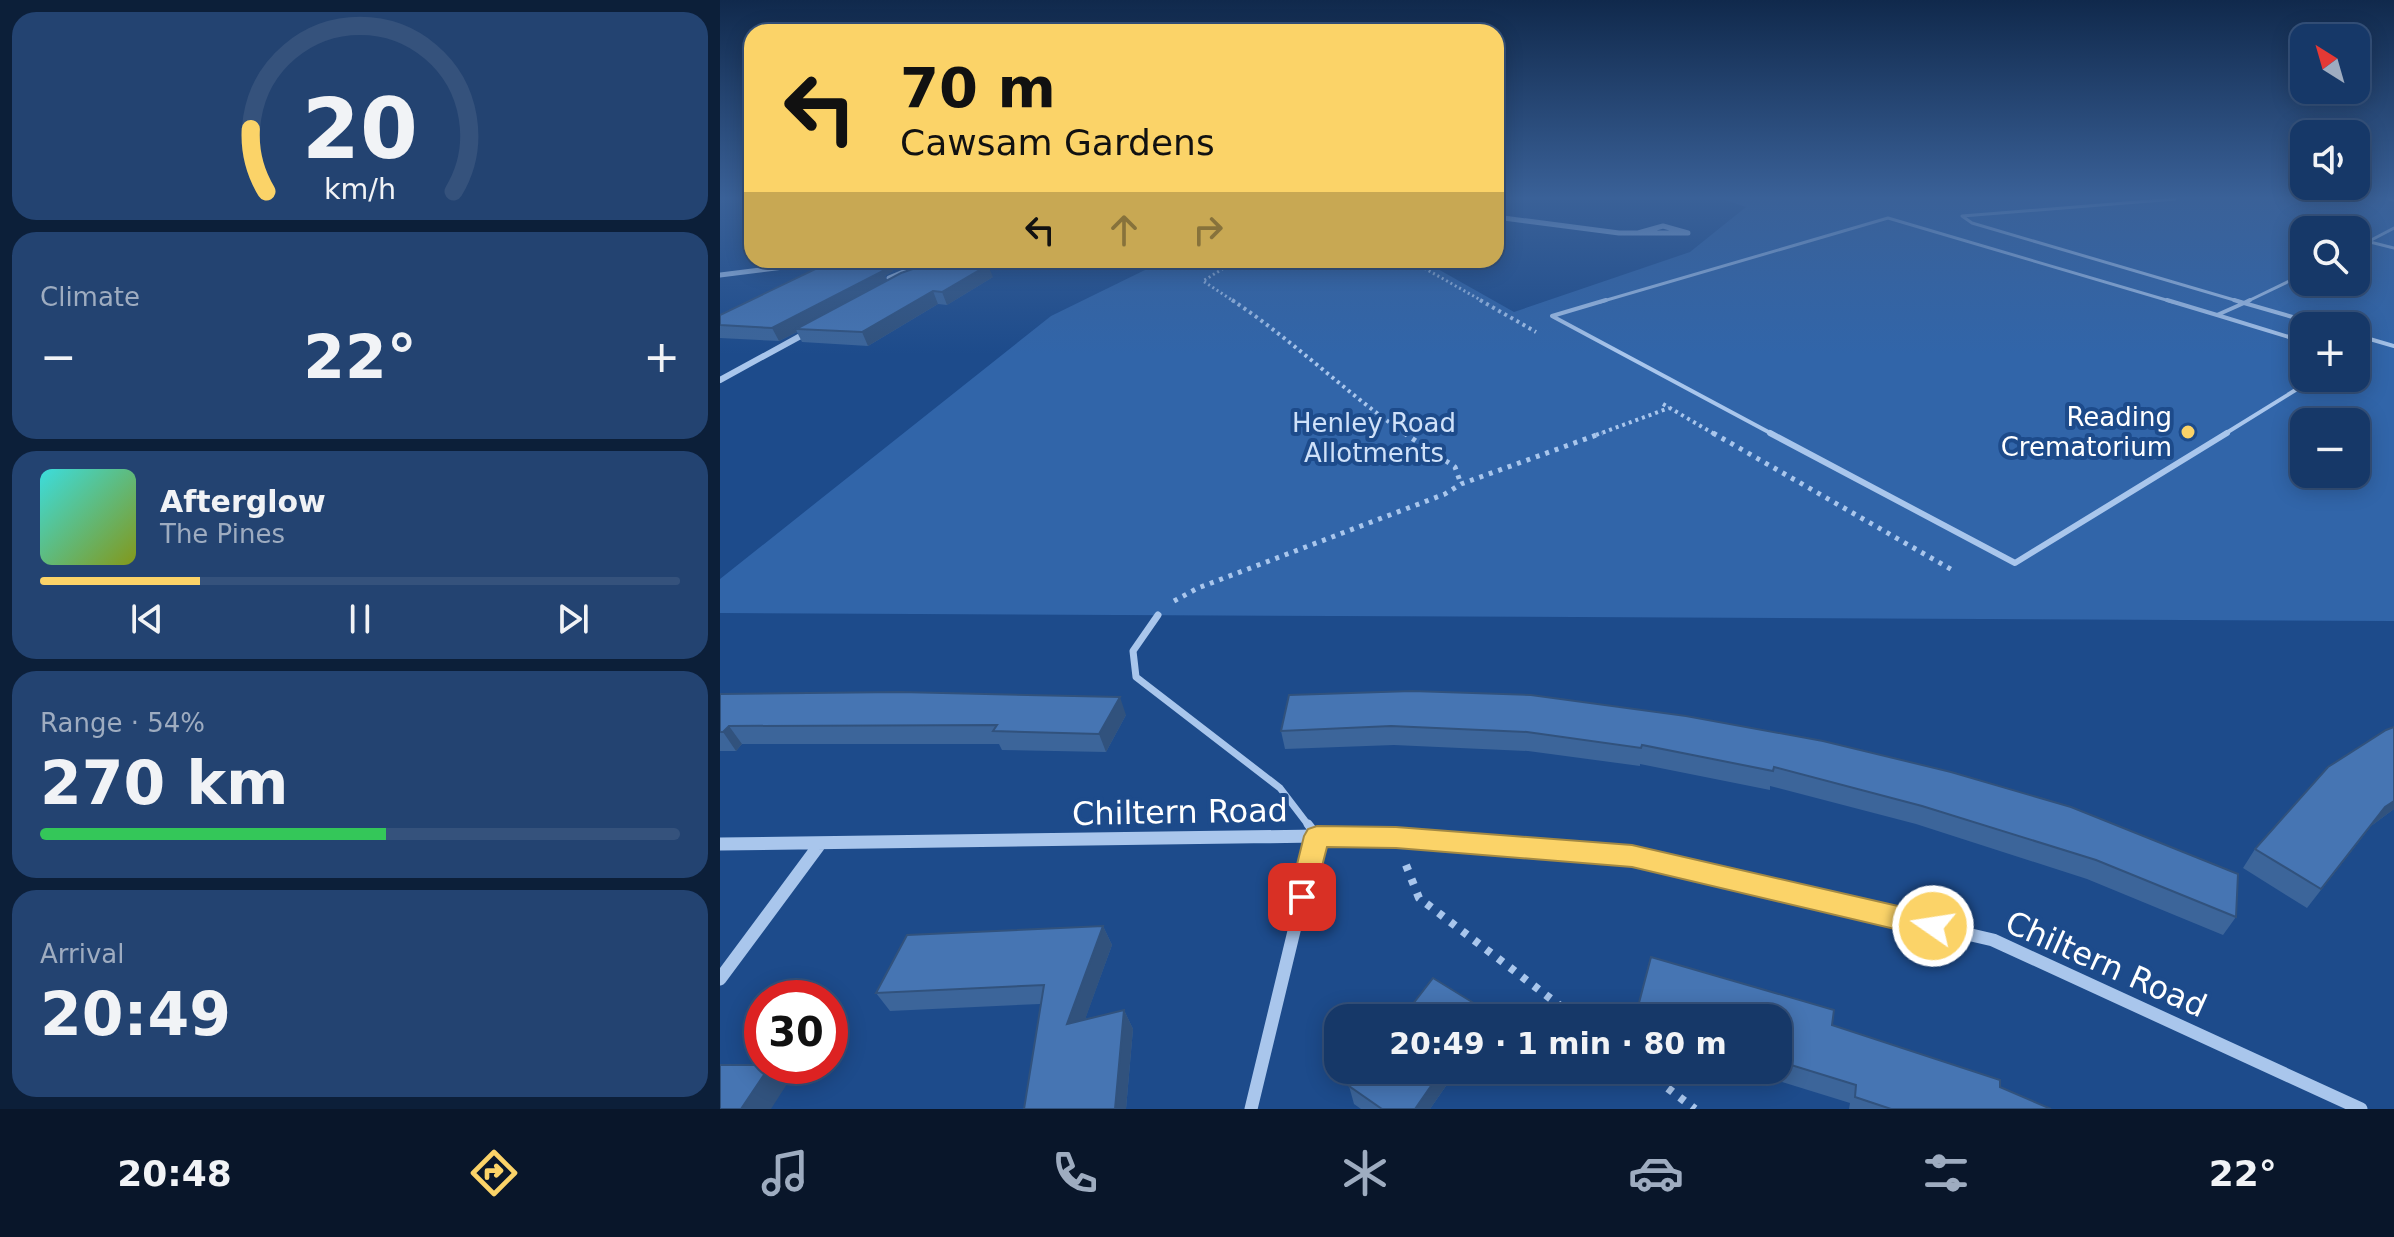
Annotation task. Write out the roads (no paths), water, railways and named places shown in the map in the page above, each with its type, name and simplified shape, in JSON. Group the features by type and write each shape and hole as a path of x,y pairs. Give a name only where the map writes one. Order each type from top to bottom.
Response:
{"street":[{"path":"720,275 776,268"},
{"path":"902,282 891,280 890,276 918,268"},
{"path":"888,289 902,282 925,278 936,271 925,268"},
{"path":"720,380 818,327"},
{"path":"1251,1109 1317,836"},
{"name":"Chiltern Road","path":"720,844 1317,836 1396,838 1632,856 1993,940 2361,1109"},
{"path":"720,979 820,844"}],"lane":[{"path":"1776,251 1552,316 2015,563 2292,392"},
{"path":"1999,251 2290,337"},
{"path":"2065,251 2290,316"},
{"path":"2217,315 2290,281"},
{"path":"2370,339 2394,346"},
{"path":"1158,615 1139,634 1134,648 1130,663 1136,677 1280,788 1317,836"}],"place":[{"name":"Reading Crematorium","path":"2188,432"}],"park label":[{"name":"Henley Road Allotments","path":"1374,438"}]}
